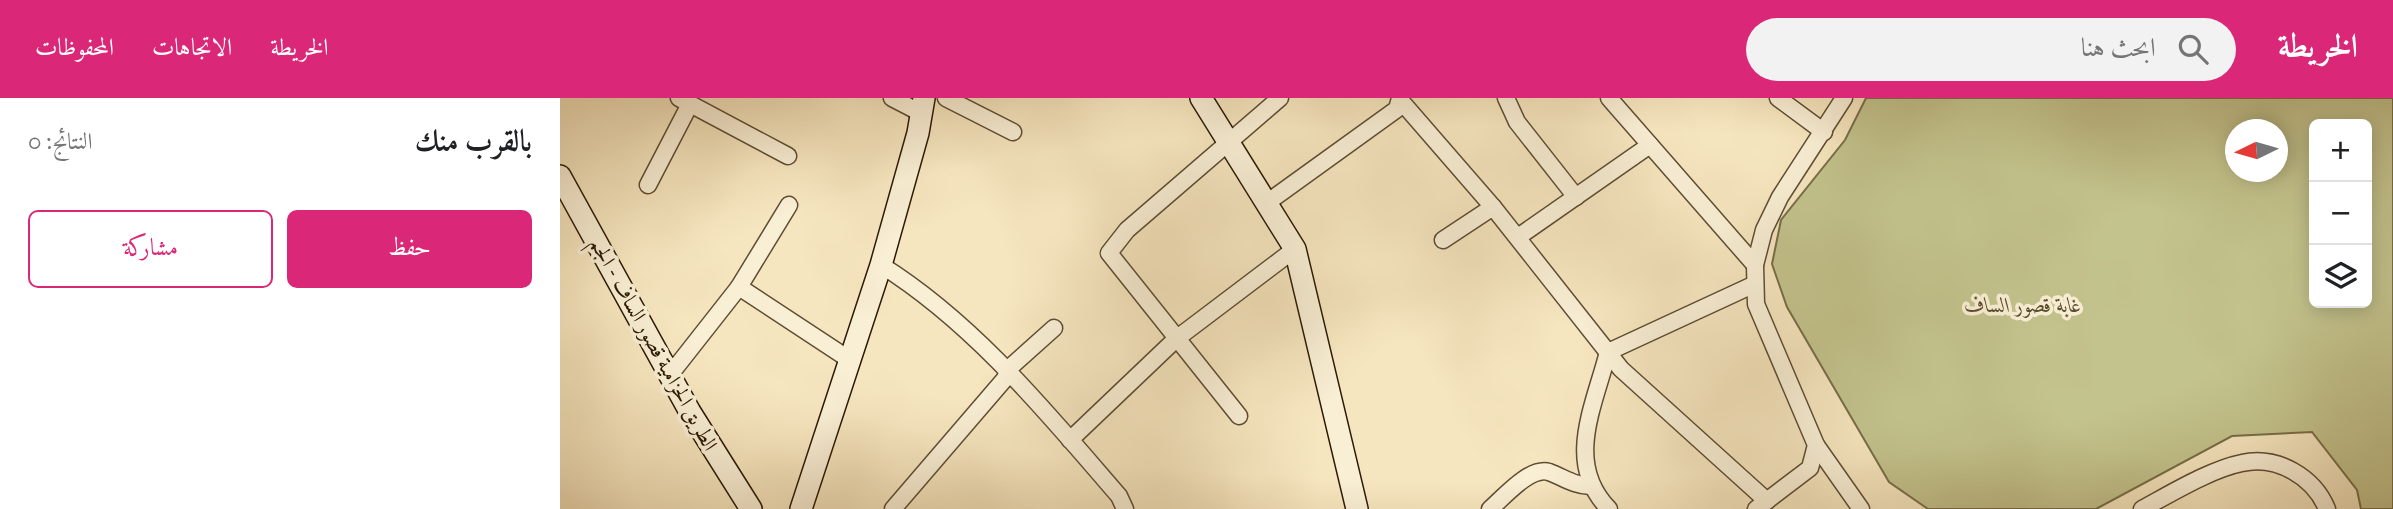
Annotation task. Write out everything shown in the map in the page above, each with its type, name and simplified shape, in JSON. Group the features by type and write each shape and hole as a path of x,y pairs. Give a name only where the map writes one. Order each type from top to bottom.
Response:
{"street":[{"path":"801,509 881,265 923,105 892,98"},
{"path":"946,98 1013,132"},
{"path":"1201,98 1295,249 1357,509"},
{"path":"1240,416 1112,259 1110,251 1127,230 1280,98"},
{"path":"1506,98 1517,121 1576,197"},
{"path":"1609,98 1755,265"},
{"path":"1778,98 1824,132"},
{"path":"1844,98 1780,197 1764,230 1755,265 1755,284 1756,304 1816,445 1861,509"},
{"path":"1268,202 1397,109 1400,100"},
{"path":"1400,100 1518,237 1621,369 1761,505 1811,468 1816,445"},
{"path":"648,186 684,102 788,156"},
{"path":"1518,237 1650,145"},
{"name":"الطريق الحزامية قصور الساف - الجم","path":"560,176 669,376 751,509"},
{"path":"669,376 738,287 789,205"},
{"path":"1443,240 1493,207"},
{"path":"1070,440 1176,339 1295,249"},
{"path":"881,265 914,287 1007,372 1070,440 1124,503 1125,509"},
{"path":"1608,352 1755,284"},
{"path":"738,287 850,360"},
{"path":"893,509 1007,372 1054,328"},
{"path":"1608,352 1583,455 1590,486 1609,509"},
{"path":"2142,509 2246,462 2291,469 2317,492 2327,509"},
{"path":"1490,509 1538,472 1549,472 1576,486 1590,486"}],"green space":[{"name":"غابة قصور الساف","path":"1866,98 2393,98 2393,509 2361,509 2357,490 2312,432 2232,436 2096,509 1928,509 1889,482 1787,307 1772,264 1781,220 1845,140"}]}
